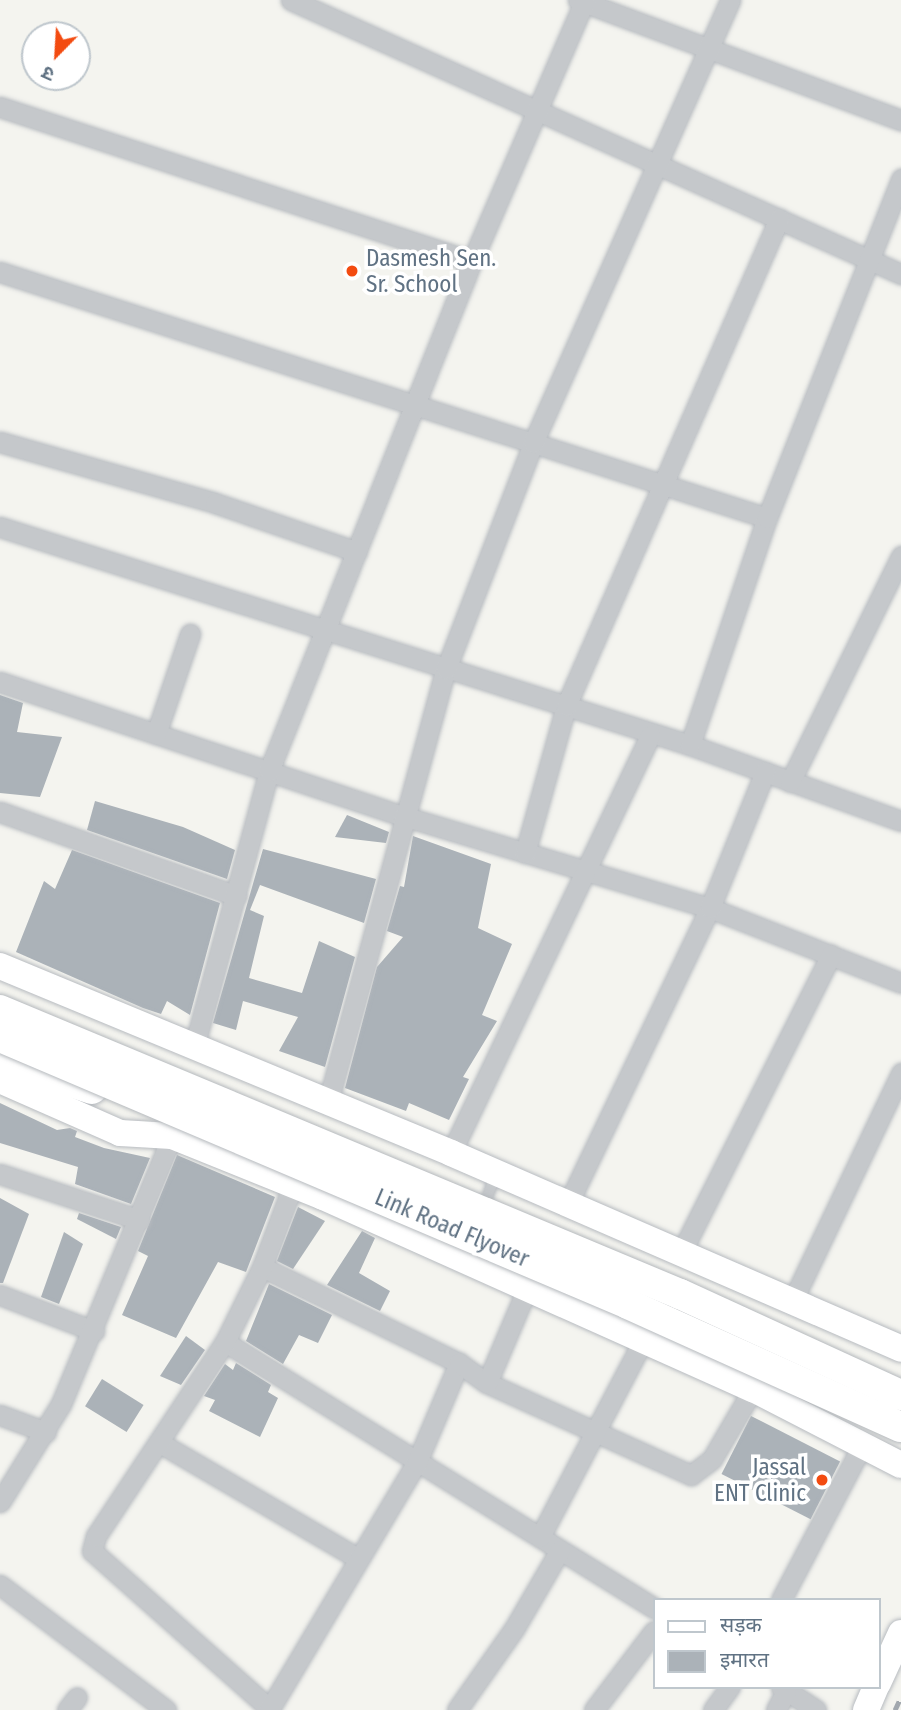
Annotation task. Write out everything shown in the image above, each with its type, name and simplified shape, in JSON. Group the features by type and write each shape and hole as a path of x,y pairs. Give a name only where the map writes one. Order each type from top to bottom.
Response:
{"main road":[{"name":"Link Road Flyover","path":"0,1010 680,1294 901,1395"},
{"name":"Link Road Flyover","path":"0,1037 154,1099 901,1427"},
{"path":"0,1058 115,1097 154,1099"}],"street":[{"path":"291,0 901,274"},
{"path":"328,1102 402,816 447,667 533,443 730,0"},
{"path":"194,1047 269,771 472,261 582,1 901,120"},
{"path":"0,107 472,261"},
{"path":"690,745 767,518 867,258 901,179"},
{"path":"525,853 566,706 660,484 779,219"},
{"path":"0,272 767,518"},
{"path":"0,442 215,503 356,552"},
{"path":"0,527 326,627 690,745 901,821"},
{"path":"790,782 901,556"},
{"path":"156,734 190,634"},
{"path":"0,682 402,816 710,908 901,983"},
{"path":"451,1153 650,734"},
{"path":"568,1204 710,908 765,772"},
{"path":"0,812 237,896"},
{"path":"681,1253 831,955"},
{"path":"0,966 451,1153 901,1349"},
{"path":"792,1302 901,1073"},
{"path":"0,1080 120,1133 172,1136 293,1185 526,1291 643,1339 753,1389 901,1465"},
{"path":"0,1502 46,1432 94,1331 172,1136"},
{"path":"0,1174 140,1220"},
{"path":"293,1185 262,1267 225,1342 96,1536 92,1551 269,1709 416,1462 459,1363"},
{"path":"262,1267 459,1363 487,1382 592,1434 691,1475 712,1459 753,1389"},
{"path":"487,1382 526,1291"},
{"path":"0,1295 94,1331"},
{"path":"540,1537 643,1339"},
{"path":"225,1342 652,1607"},
{"path":"0,1415 46,1432"},
{"path":"160,1443 359,1559"},
{"path":"782,1598 862,1446"},
{"path":"457,1710 514,1629 560,1550"},
{"path":"0,1585 166,1710"},
{"path":"880,1678 901,1633"},
{"path":"594,1710 652,1634"},
{"path":"713,1710 729,1689"},
{"path":"776,1710 783,1689 816,1710"},
{"path":"866,1710 875,1689"}],"lane":[{"path":"464,1263 496,1173"}],"building":[{"path":"0,695 23,703 17,732 62,737 40,797 0,793"},
{"path":"95,801 183,827 235,850 227,879 87,830"},
{"path":"347,815 389,832 386,843 335,837"},
{"path":"413,836 491,864 478,928 512,944 482,1015 497,1021 463,1077 469,1079 449,1120 409,1103 406,1111 345,1088 377,967 403,937 387,931 400,886 404,887"},
{"path":"263,849 376,879 364,923 260,885 250,910 264,916 249,978 302,993 319,941 355,957 325,1067 279,1051 298,1017 243,1001 236,1030 213,1023"},
{"path":"72,850 220,903 190,1015 167,1001 161,1014 143,1008 16,952 44,881 55,889"},
{"path":"0,1103 57,1130 70,1128 77,1131 75,1137 104,1148 150,1158 131,1204 75,1184 78,1167 0,1143"},
{"path":"177,1155 275,1197 246,1272 218,1262 176,1338 122,1315 148,1256 138,1251"},
{"path":"0,1198 29,1214 3,1283 0,1283"},
{"path":"298,1207 325,1221 293,1269 277,1261"},
{"path":"79,1213 121,1227 116,1239 77,1219"},
{"path":"362,1231 375,1238 359,1273 390,1291 380,1311 327,1285"},
{"path":"64,1232 83,1244 59,1304 41,1297"},
{"path":"269,1284 332,1315 318,1343 299,1335 283,1364 246,1341"},
{"path":"186,1336 205,1350 181,1385 160,1376"},
{"path":"236,1363 271,1385 268,1392 278,1398 260,1437 209,1411 215,1400 204,1396 225,1364 233,1370"},
{"path":"102,1379 144,1405 127,1432 85,1406"},
{"path":"751,1416 840,1461 811,1519 721,1474"}],"railway":[{"path":"895,1710 901,1697"}],"place":[{"name":"Dasmesh Sen. Sr. School","path":"352,271"},
{"name":"Jassal ENT Clinic","path":"822,1480"}]}
